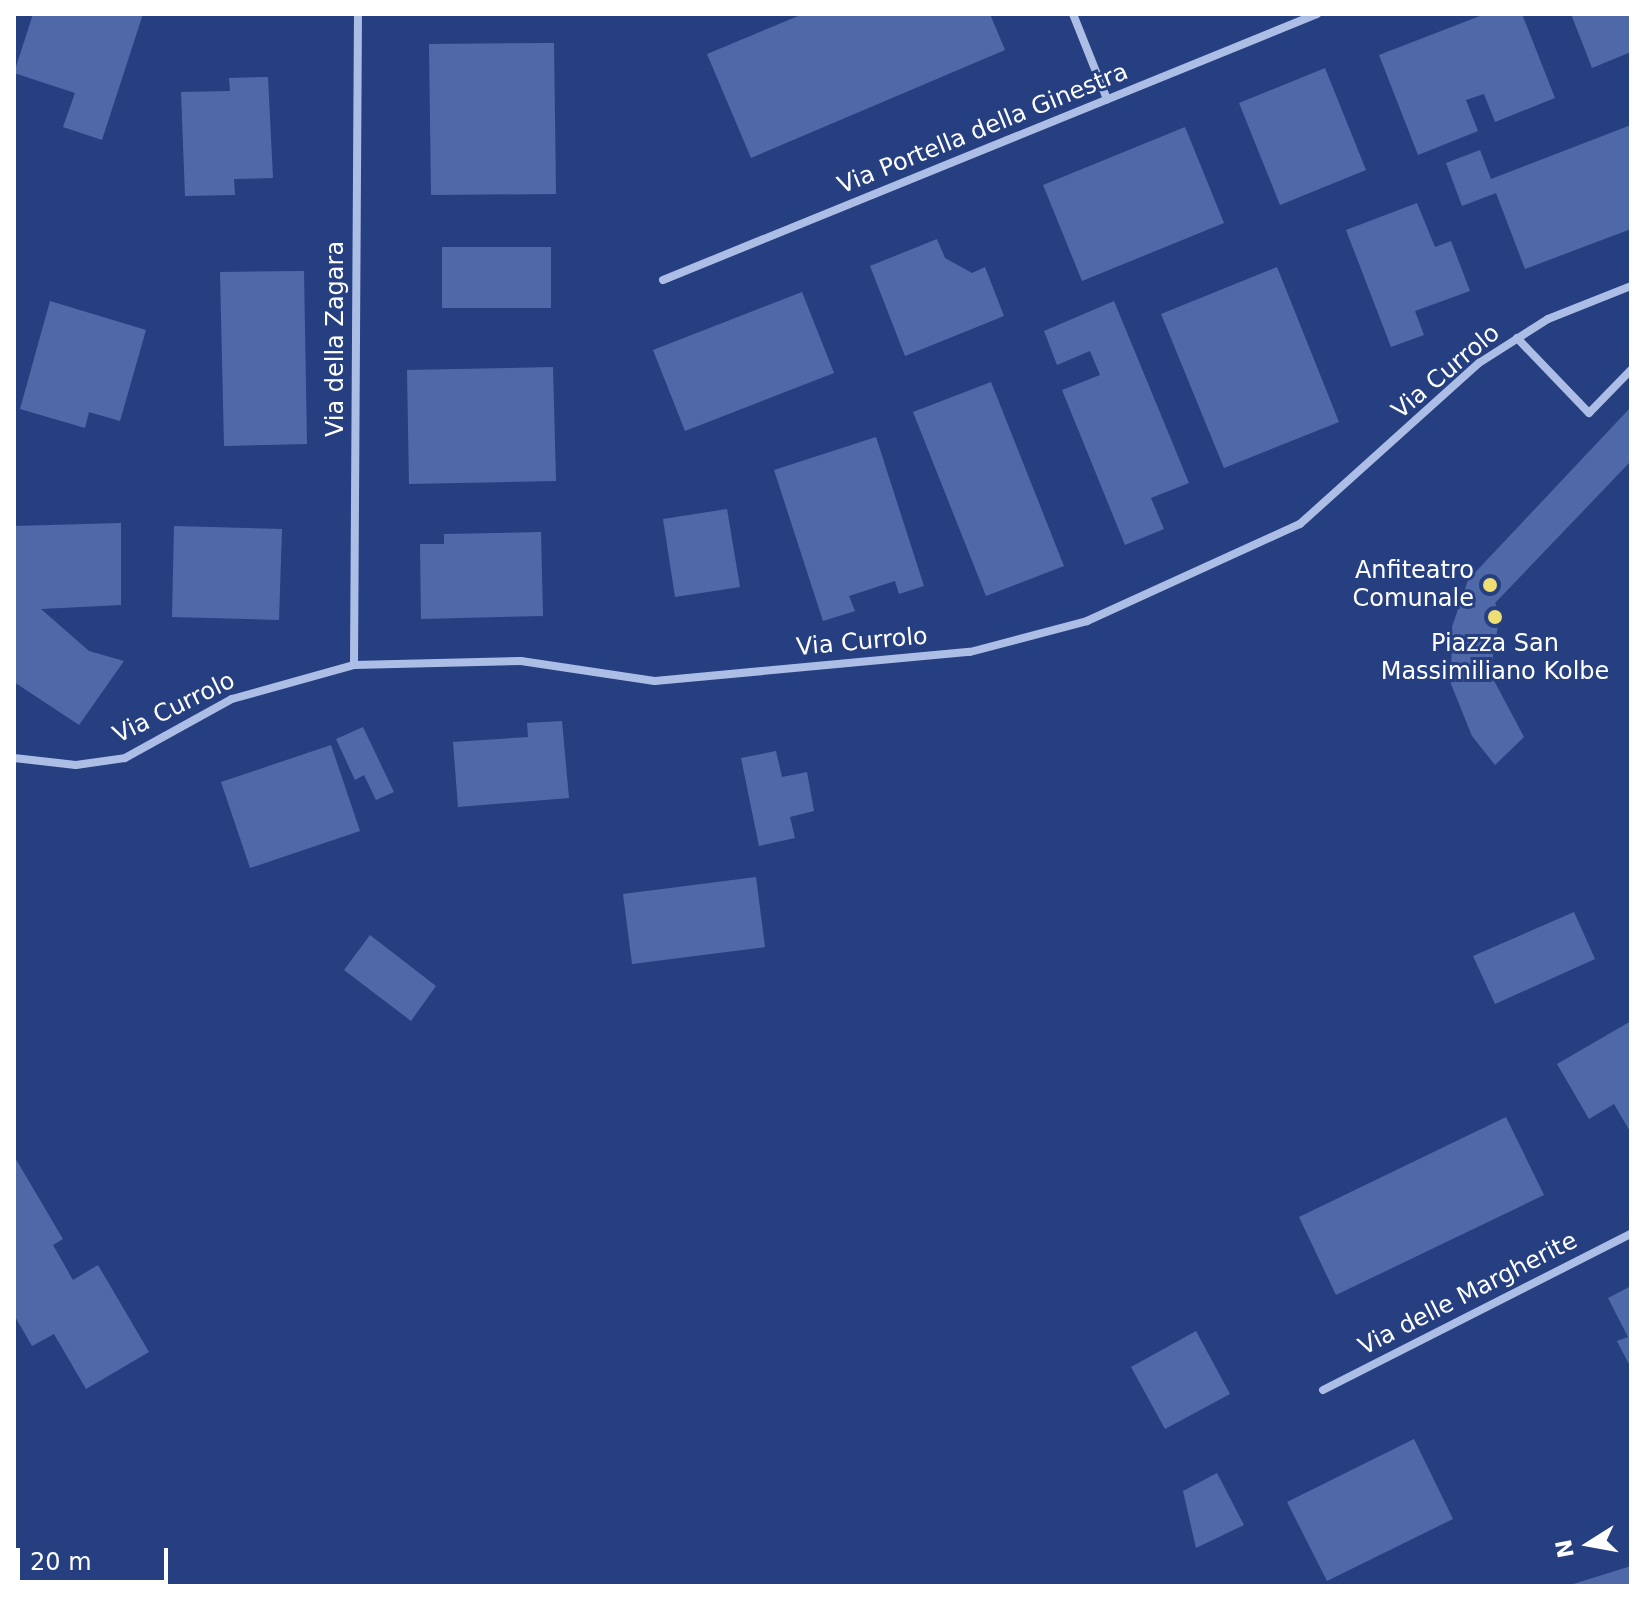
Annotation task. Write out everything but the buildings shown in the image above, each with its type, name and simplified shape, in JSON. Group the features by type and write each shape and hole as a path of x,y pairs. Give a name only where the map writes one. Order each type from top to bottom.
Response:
{"street":[{"name":"Via della Zagara","path":"354,665 358,14"},
{"path":"1073,14 1107,99"},
{"name":"Via Portella della Ginestra","path":"663,280 1317,14"},
{"name":"Via Currolo","path":"14,758 76,765 125,758 232,699 354,665 521,661 655,681 970,652 1087,621 1300,524 1517,338 1631,286"},
{"path":"1517,338 1589,413 1631,370"},
{"name":"Via delle Margherite","path":"1323,1390 1631,1234"}],"place":[{"name":"Anfiteatro Comunale","path":"1490,585"},
{"name":"Piazza San Massimiliano Kolbe","path":"1495,617"}]}
